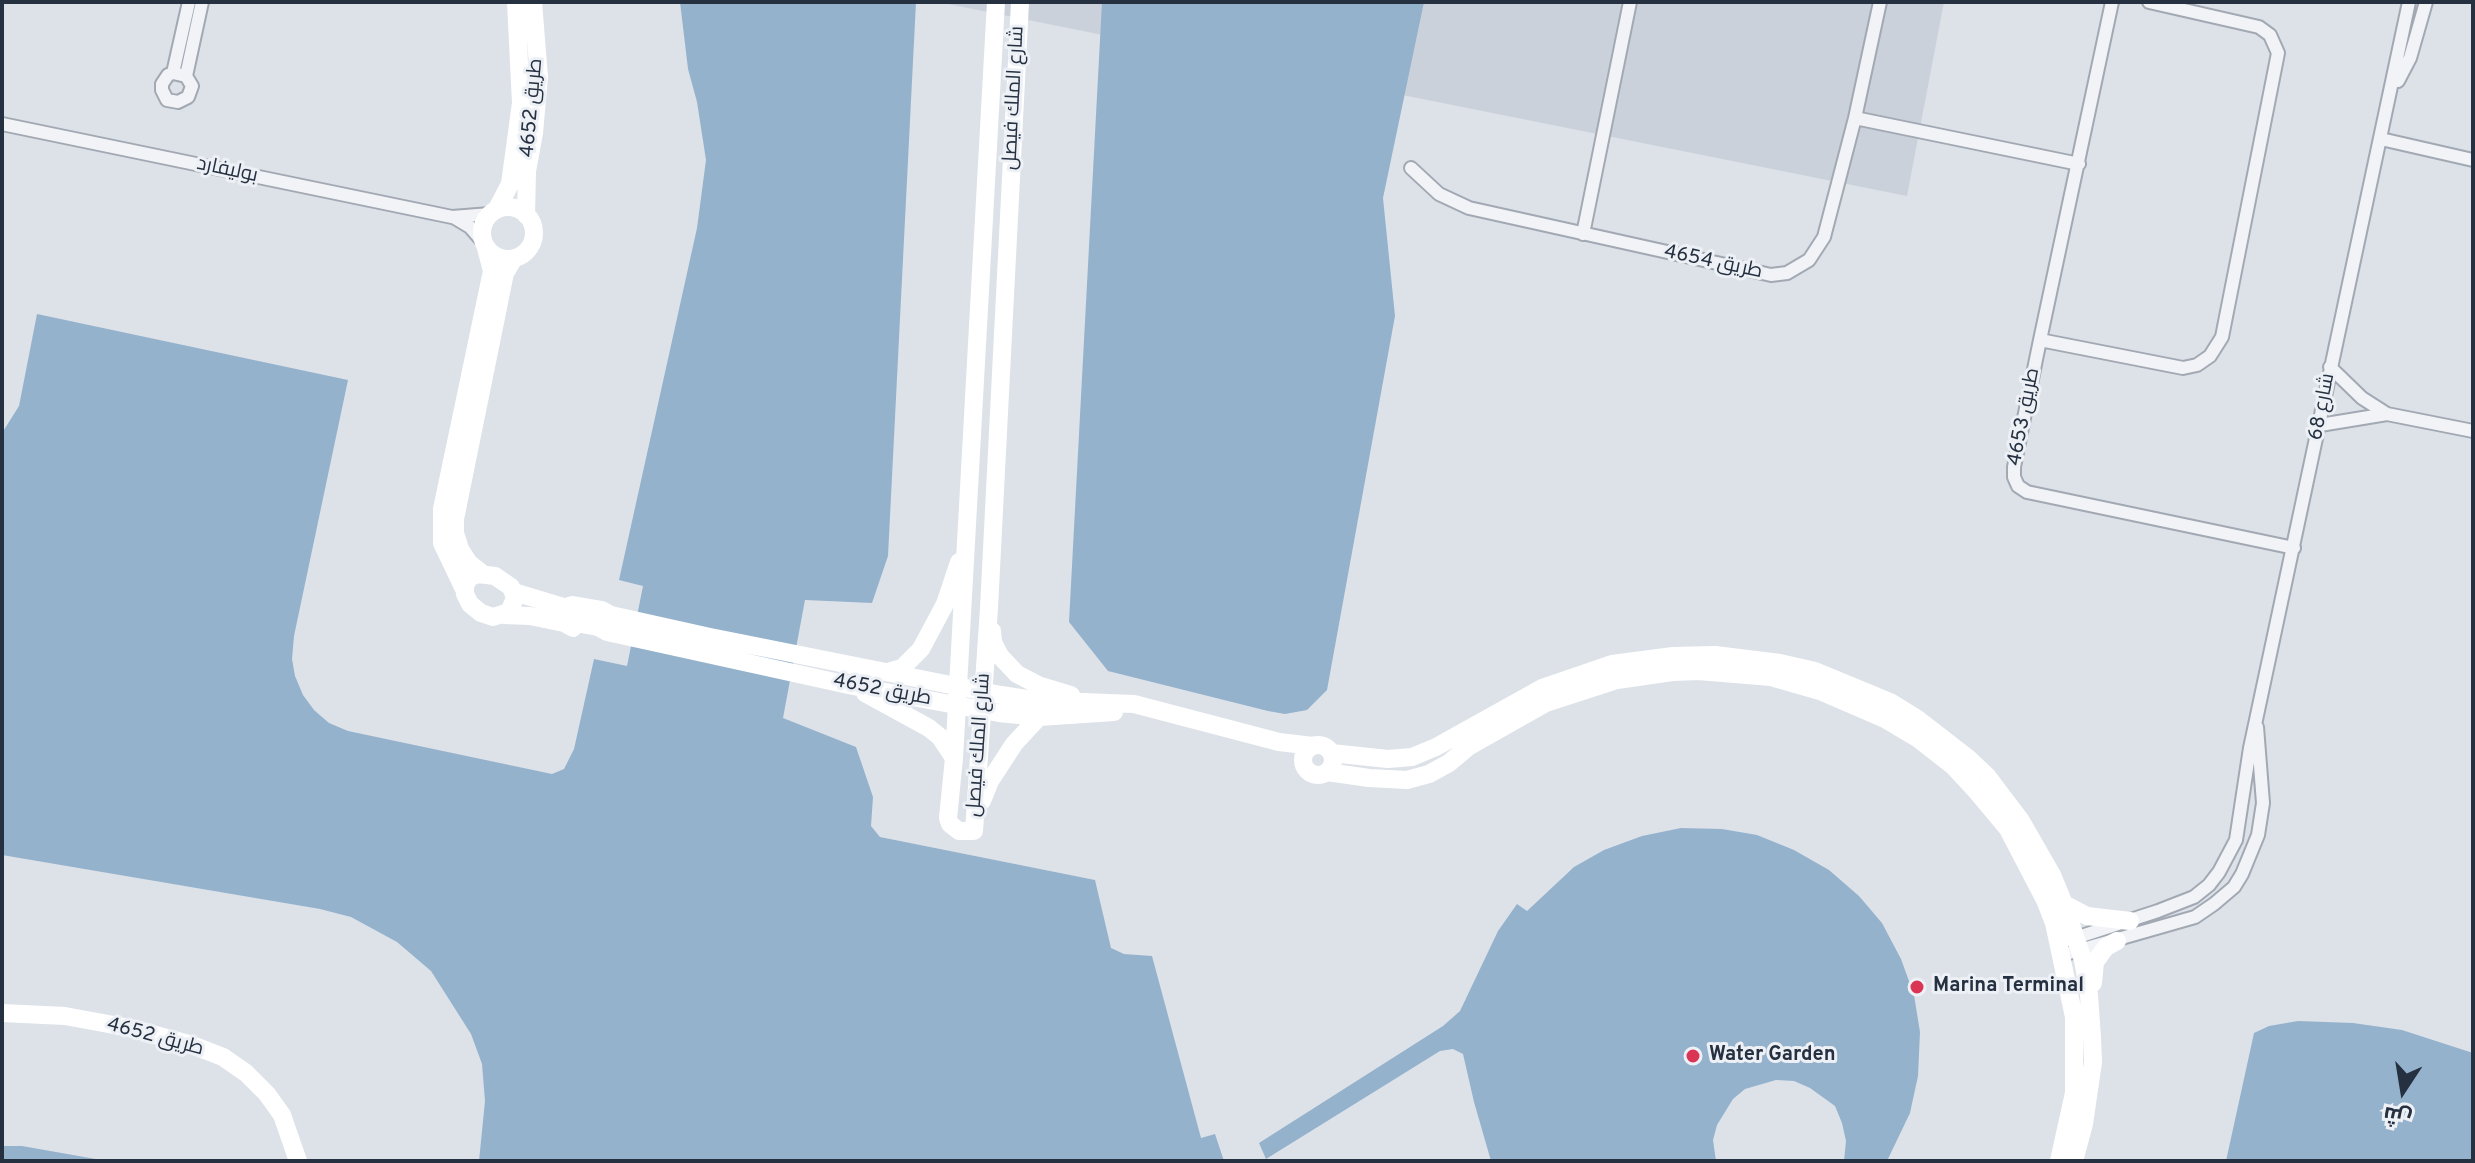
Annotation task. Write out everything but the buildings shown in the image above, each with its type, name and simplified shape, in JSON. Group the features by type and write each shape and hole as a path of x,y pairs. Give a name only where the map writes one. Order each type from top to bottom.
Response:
{"street":[{"path":"189,2 180,75 202,2"},
{"name":"طريق 4652","path":"493,212 510,184 521,103 516,2"},
{"name":"طريق 4652","path":"526,215 527,171 539,77 533,2"},
{"name":"شارع الملك فيصل","path":"996,2 967,539 948,818 959,831 974,831 975,818 989,608 1020,2"},
{"path":"1583,234 1630,2"},
{"name":"طريق 4654","path":"1411,168 1428,186 1458,204 1771,275 1795,270 1815,253 1824,237 1855,118 1880,2"},
{"name":"طريق 4653","path":"2112,2 2013,472 2016,482 2022,490 2294,548"},
{"path":"2040,340 2183,368 2197,365 2210,356 2222,337 2278,53 2274,40 2259,27 2149,2"},
{"name":"شارع 68","path":"2069,947 2194,897 2219,872 2236,840 2250,748 2409,2"},
{"name":"شارع 68","path":"2392,91 2410,58 2426,2"},
{"path":"1855,118 2079,164"},
{"name":"بوليفارد","path":"2,124 452,217 470,227 484,245"},
{"path":"2381,139 2473,160"},
{"path":"484,245 503,259 524,254 531,246 534,235 532,224 526,215 507,207 493,212 482,228 484,245 492,271 441,517 442,543 470,604 481,613 493,617 504,615 512,608 514,592 500,579 483,574 469,563 460,549 455,519 505,273 514,258"},
{"name":"بوليفارد","path":"452,217 493,212"},
{"path":"2330,367 2362,398 2387,414"},
{"path":"2320,425 2387,414 2473,431"},
{"path":"888,672 902,668 911,660 933,630 967,539"},
{"path":"464,589 470,577 483,574"},
{"name":"طريق 4652","path":"514,592 566,615"},
{"name":"طريق 4652","path":"566,615 573,605 602,610 609,624 845,684 957,704 983,700 1134,704 1308,752"},
{"path":"989,608 993,642 1000,656 1017,674 1038,685 1097,701"},
{"name":"طريق 4652","path":"504,615 566,615"},
{"name":"طريق 4652","path":"609,624 958,685 983,700 1039,717 1161,712"},
{"path":"2059,1161 2074,1093 2075,1056 2069,947 2064,904 2052,875 2021,821 1987,776 1919,720 1890,702 1815,671 1780,663 1715,655 1673,656 1612,664 1542,688 1436,747 1412,757 1388,759 1331,753 1325,747 1308,752 1304,767 1311,773 1407,780 1429,774 1449,763 1468,747 1546,703 1617,680 1672,672 1771,677 1852,703 1917,738 1953,766 2008,829 2069,947 2091,1013"},
{"path":"845,684 929,728 940,737 954,758"},
{"path":"975,818 1000,765 1039,717"},
{"path":"2069,947 2117,941 2195,917 2234,887 2258,835 2263,803 2257,724"},
{"path":"1327,772 1332,765 1331,753"},
{"path":"2064,904 2087,916 2130,921"},
{"path":"2074,1161 2084,1124 2093,1062 2091,1013 2095,962 2106,947 2117,941"},
{"name":"طريق 4652","path":"2,1013 65,1016 130,1028 223,1057 246,1073 267,1094 282,1115 298,1161"}],"shaded area":[{"path":"938,2 1944,2 1907,196"}],"water":[{"path":"680,2 916,2 888,556 872,603 805,600 783,718 856,747 873,797 871,826 880,837 1095,880 1111,948 1124,954 1152,956 1201,1138 1215,1134 1224,1161 479,1161 485,1101 482,1064 471,1034 431,971 397,942 351,917 320,909 2,855 2,433 19,406 37,314 348,380 294,636 292,659 303,695 329,723 348,731 552,774 564,769 574,749 594,659 627,666 643,586 619,580 697,228 706,160 697,102 688,69"},
{"path":"1102,2 1424,2 1383,198 1395,316 1327,690 1307,710 1285,714 1268,711 1108,671 1069,622"},
{"path":"1681,828 1722,829 1757,835 1794,850 1829,870 1859,896 1882,923 1901,959 1914,995 1920,1032 1918,1076 1910,1113 1887,1161 1844,1161 1846,1141 1835,1106 1810,1088 1794,1081 1776,1080 1745,1089 1733,1099 1717,1125 1713,1140 1716,1161 1491,1161 1463,1054 1453,1049 1440,1051 1266,1159 1259,1143 1443,1026 1460,1011 1498,931 1517,904 1527,911 1574,867 1604,850 1642,836"},
{"path":"2298,1021 2353,1023 2402,1030 2473,1053 2473,1161 2226,1161 2254,1033 2269,1026"},
{"path":"2,1146 22,1146 107,1161 2,1161"}],"place":[{"name":"Marina Terminal","path":"1917,987"},
{"name":"Water Garden","path":"1693,1056"}]}
